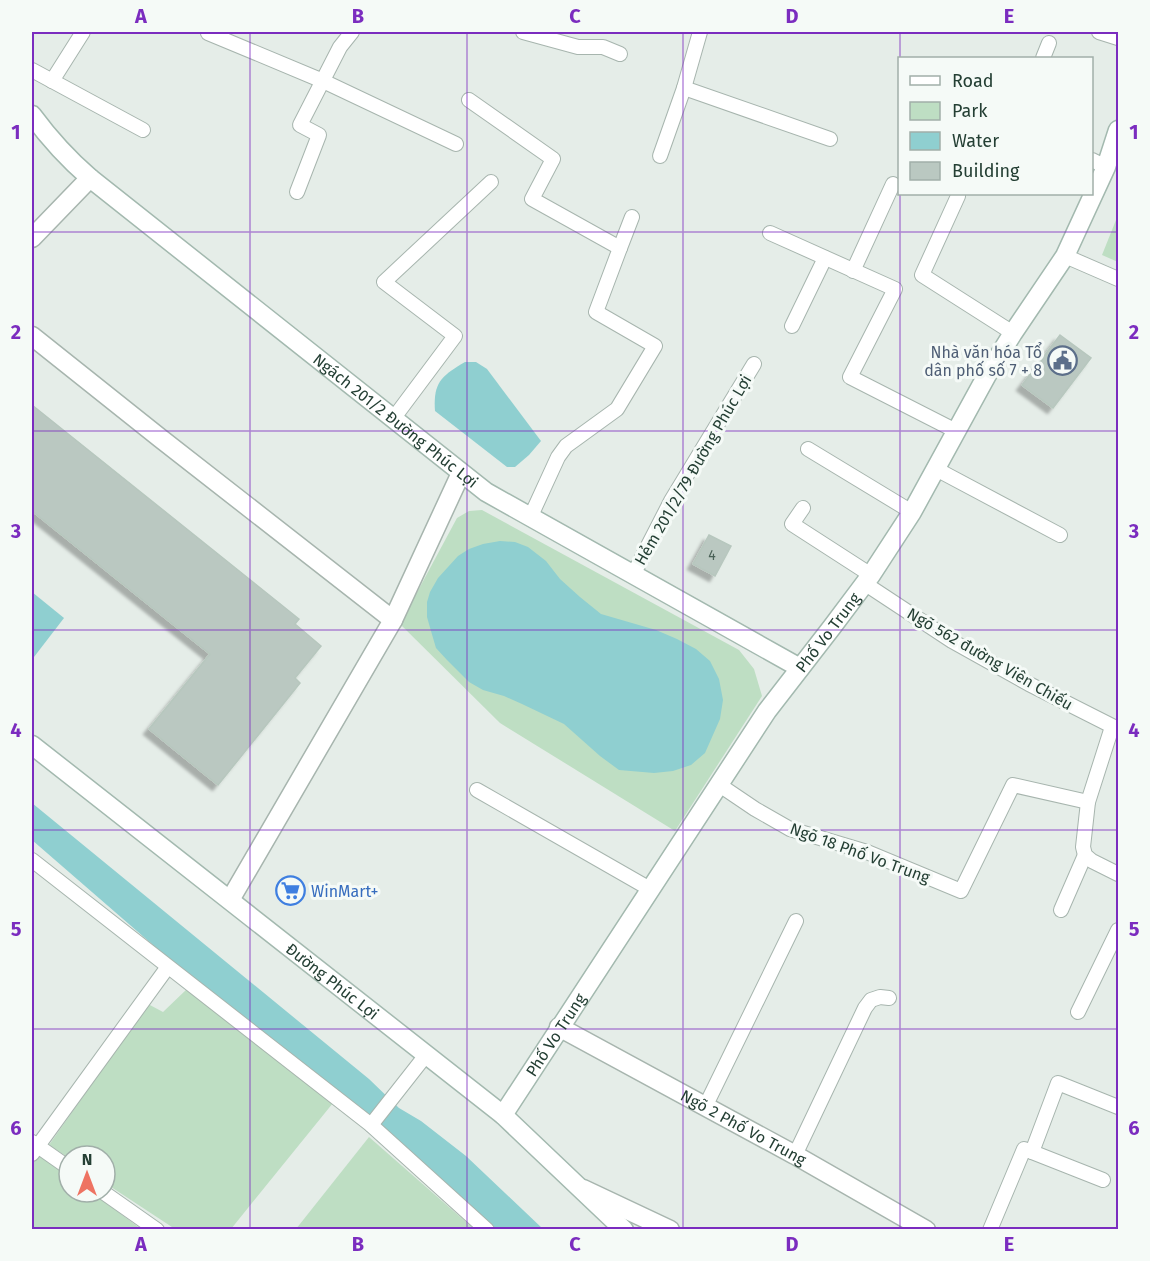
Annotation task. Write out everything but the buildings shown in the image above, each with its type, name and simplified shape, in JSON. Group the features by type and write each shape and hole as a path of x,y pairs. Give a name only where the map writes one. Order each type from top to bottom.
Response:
{"street":[{"name":"Ngách 201/2 Đường Phúc Lợi","path":"32,115 56,145 90,178 486,492 800,668"},
{"name":"Phố Vo Trung","path":"1093,180 1099,164 1119,130"},
{"path":"32,238 90,178"},
{"name":"Phố Vo Trung","path":"502,1115 767,711 868,579 912,512 987,375 1065,255 1087,195"},
{"path":"32,336 393,620"},
{"path":"230,900 393,620 461,473"},
{"name":"Đường Phúc Lợi","path":"32,745 502,1115 624,1230"},
{"name":"Ngõ 2 Phố Vo Trung","path":"559,1028 795,1155 926,1230"},
{"path":"578,1186 669,1230"}],"lane":[{"path":"52,81 83,32"},
{"path":"297,192 319,135 300,125 340,47 352,32"},
{"path":"523,32 578,47 603,47 620,54"},
{"path":"660,156 684,88 700,32"},
{"path":"1099,32 1119,38"},
{"path":"208,33 323,81 456,144"},
{"path":"1043,57 1049,43"},
{"path":"32,70 144,130"},
{"path":"684,88 830,139"},
{"path":"470,100 553,159 532,199 620,248"},
{"path":"393,418 455,336 384,282 491,182"},
{"path":"853,270 893,184"},
{"path":"958,196 922,275 1013,333"},
{"path":"530,518 558,457 566,446 617,409 655,346 596,312 632,217"},
{"path":"770,233 895,290 850,377 956,431"},
{"path":"1065,255 1119,279"},
{"path":"792,326 825,258"},
{"name":"Hẻm 201/2/79 Đường Phúc Lợi","path":"633,575 671,501 754,364"},
{"path":"808,449 912,512"},
{"path":"936,469 1060,535"},
{"name":"Ngõ 562 đường Viên Chiếu","path":"803,508 792,524 952,641 1115,728"},
{"path":"1115,728 1088,802 1083,847 1085,855 1092,861 1119,874"},
{"name":"Ngõ 18 Phố Vo Trung","path":"718,784 790,829 867,852 961,891 1013,785 1088,802"},
{"path":"477,790 650,889"},
{"path":"1060,910 1085,855"},
{"path":"32,860 371,1124 487,1230"},
{"path":"705,1107 796,921"},
{"path":"1078,1012 1119,930"},
{"path":"57,1161 33,1147 168,968"},
{"path":"795,1155 865,1008 871,1000 880,997 889,998"},
{"path":"371,1124 426,1055"},
{"path":"1032,1152 1058,1083 1119,1107"},
{"path":"990,1230 1024,1149 1103,1180"},
{"path":"117,1202 157,1230"}],"green space":[{"path":"1118,215 1118,262 1102,255"},
{"path":"482,510 739,650 754,669 762,696 675,831 500,723 400,624 457,518 469,511"},
{"path":"187,989 333,1103 231,1229 175,1229 117,1191 117,1144 57,1144 57,1150 49,1145 148,1004 163,1012"},
{"path":"369,1137 474,1229 296,1229"},
{"path":"38,1153 57,1167 57,1204 107,1204 141,1229 32,1230 32,1162"}],"water":[{"path":"465,362 476,362 487,369 541,441 515,467 507,467 435,411 435,394 440,381"},
{"path":"500,541 515,542 528,547 546,561 560,579 601,614 656,630 677,639 696,649 710,661 719,679 723,700 720,719 705,753 691,765 673,771 654,773 619,770 564,724 504,696 483,690 469,682 447,660 436,648 427,617 430,592 438,578 458,556 483,544"},
{"path":"32,592 64,618 34,657 32,655"},
{"path":"32,803 369,1079 399,1108 421,1121 466,1156 543,1229 492,1229 183,971 32,840"}],"place":[{"name":"Nhà văn hóa Tổ dân phố số 7 + 8","path":"1063,361"},
{"name":"WinMart+","path":"290,891"}]}
